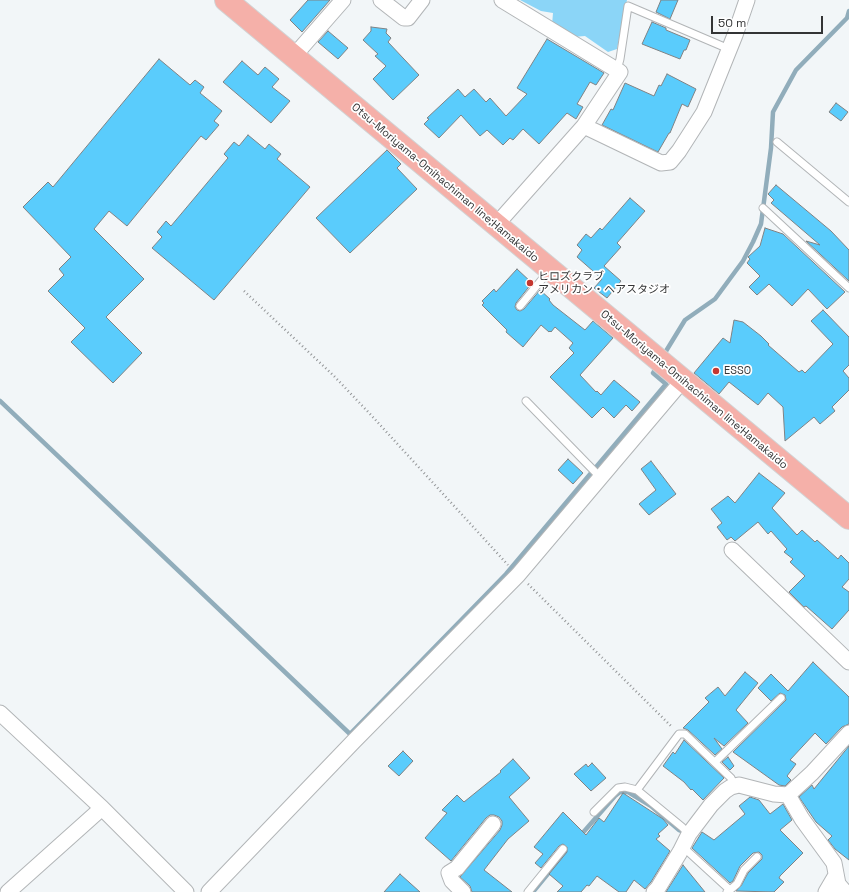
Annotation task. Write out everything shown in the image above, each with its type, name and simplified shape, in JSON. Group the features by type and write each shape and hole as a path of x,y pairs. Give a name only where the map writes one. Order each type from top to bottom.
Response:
{"main road":[{"name":"Otsu-Moriyama-Omihachiman line;Hamakaido","path":"226,0 849,518"}],"street":[{"path":"294,56 342,0"},
{"path":"381,0 404,18 408,18 422,0"},
{"path":"496,225 584,126 620,72 502,0"},
{"path":"584,126 661,163 670,162 679,151 704,112 747,0"},
{"path":"209,892 354,741 518,575 683,380"},
{"path":"732,550 849,662"},
{"path":"0,713 102,808 186,892"},
{"path":"654,892 658,888 686,840 711,805 725,791 731,787 739,785 774,794 788,795 812,773 849,733"},
{"path":"788,795 802,819 834,863 838,884 845,892"},
{"path":"8,892 102,808"},
{"path":"463,892 452,881 449,873 458,868 493,824"},
{"path":"826,892 836,875"}],"lane":[{"path":"617,70 628,6 729,49"},
{"path":"777,142 849,202"},
{"path":"764,208 849,288"},
{"path":"520,306 549,270"},
{"path":"526,401 600,477"},
{"path":"715,762 781,698"},
{"path":"637,790 679,734 685,734 731,778 735,786"},
{"path":"594,812 618,788 625,787 637,790 682,827 686,840 728,891 737,884 744,870 757,857"},
{"path":"528,892 563,849"}],"path":[{"path":"244,290 334,376 518,575 679,734"}],"shaded area":[{"path":"520,0 627,0 617,49 608,52 585,36 573,37 552,25 553,13 541,11"}],"building":[{"path":"308,0 330,0 302,32 290,20"},
{"path":"661,0 678,0 670,19 656,12"},
{"path":"652,22 666,28 666,30 690,40 680,59 642,44"},
{"path":"371,27 387,29 386,33 391,38 388,42 419,75 393,100 373,79 386,66 375,56 378,54 363,40 371,31"},
{"path":"328,31 348,48 338,59 318,42"},
{"path":"547,39 604,73 596,85 590,82 577,104 583,107 576,119 567,113 539,144 523,129 513,140 510,138 503,145 487,130 480,136 461,115 439,138 424,124 429,119 427,118 458,89 465,97 474,89 486,102 490,98 506,116 527,94 517,88"},
{"path":"159,59 190,85 195,80 204,87 200,93 222,111 214,121 219,125 206,140 201,136 127,226 109,211 94,229 144,279 106,317 142,353 113,383 71,342 85,328 48,291 64,275 59,269 71,257 23,207 48,182 53,187"},
{"path":"242,61 258,75 265,67 279,79 272,87 290,101 271,123 223,82"},
{"path":"667,74 696,89 688,107 682,104 670,133 658,152 602,125 611,109 613,110 625,83 654,96 659,85 661,86"},
{"path":"836,103 848,112 841,121 829,112"},
{"path":"248,135 265,149 269,144 281,154 277,159 310,187 214,300 152,248 162,237 157,232 166,221 171,226 228,158 224,154 234,142 239,146"},
{"path":"387,150 401,164 397,168 417,189 350,253 316,218"},
{"path":"776,185 831,231 849,250 849,281 806,241 820,245 771,203 774,200 768,194"},
{"path":"630,198 645,211 617,243 621,247 604,266 621,281 607,298 594,288 602,279 577,257 582,250 577,245 586,234 591,238 600,228 602,230"},
{"path":"765,228 783,234 845,292 827,309 808,289 792,306 769,284 757,295 749,287 760,276 747,263 750,259 748,257 760,246"},
{"path":"517,269 532,283 516,303 515,307 517,310 520,311 524,309 540,290 550,299 549,300 553,305 585,330 593,321 613,338 580,375 596,392 597,391 601,395 614,380 640,402 632,411 626,405 614,418 603,407 592,418 550,377 574,353 569,348 573,343 555,327 551,332 549,332 541,325 523,347 506,332 507,330 482,305 484,303 482,301 494,289 496,292"},
{"path":"823,310 849,337 849,365 843,371 849,378 849,390 832,407 835,411 820,424 814,417 785,441 783,407 768,393 758,405 729,382 719,394 694,373 723,338 730,343 734,320 743,322 761,336 769,344 768,345 799,372 802,370 805,373 833,344 811,321"},
{"path":"568,459 583,473 573,484 558,470"},
{"path":"651,461 676,494 649,515 639,504 656,490 641,469"},
{"path":"759,473 785,493 772,508 797,535 802,530 815,542 817,540 838,559 841,555 849,563 849,579 842,587 849,592 849,610 832,629 806,606 804,607 789,592 805,576 790,562 793,559 784,552 787,549 771,531 768,534 758,522 735,541 731,537 727,540 717,527 722,523 711,509 728,496 735,503"},
{"path":"813,662 849,697 849,724 842,727 826,744 815,733 790,760 796,764 787,776 791,780 785,786 779,785 733,752 786,700 785,695 780,693 771,701 758,688 771,674 788,691"},
{"path":"745,672 758,683 736,710 748,723 724,746 714,738 722,749 715,755 688,730 683,728 709,702 705,698 718,687 725,696"},
{"path":"684,740 724,778 703,800 684,782 663,766 673,752 675,754"},
{"path":"849,746 849,860 835,849 828,840 832,836 816,822 799,797 812,785 814,789"},
{"path":"403,751 413,761 399,776 388,766"},
{"path":"728,757 734,766 730,770 722,762"},
{"path":"513,759 530,778 509,797 529,821 508,839 484,870 512,892 472,892 470,886 460,877 500,830 502,821 499,817 490,815 486,818 451,861 425,838 447,813 442,810 457,795 464,802 501,772 500,771"},
{"path":"592,763 606,778 591,791 574,774 586,764 588,767"},
{"path":"623,793 663,819 668,825 658,834 660,836 656,839 670,851 651,882 645,889 634,880 626,892 619,892 597,876 589,886 587,885 581,892 557,892 563,886 549,874 567,852 567,847 563,844 559,846 541,868 535,863 543,854 534,847 563,812 586,835 599,818 604,822"},
{"path":"750,797 759,800 770,814 783,804 792,820 780,830 803,853 780,876 779,878 784,882 774,892 736,891 741,886 748,873 762,859 762,855 759,852 753,853 740,866 733,881 730,883 692,848 702,832 714,840 745,814 739,806"},
{"path":"683,865 705,892 666,892"},
{"path":"400,874 420,892 384,892"}],"waterway":[{"path":"663,356 685,320 715,299 743,261 761,224 771,148 773,112 796,70 847,18 849,11"},
{"path":"0,401 350,734 506,574 666,384 653,373 657,366"},
{"path":"580,836 620,792 628,792 651,806 679,830 682,831 686,828"},
{"path":"533,892 570,847"}],"place":[{"name":"ヒロズクラブ アメリカン・ヘアスタジオ","path":"530,283"},
{"name":"ESSO","path":"716,371"}]}
